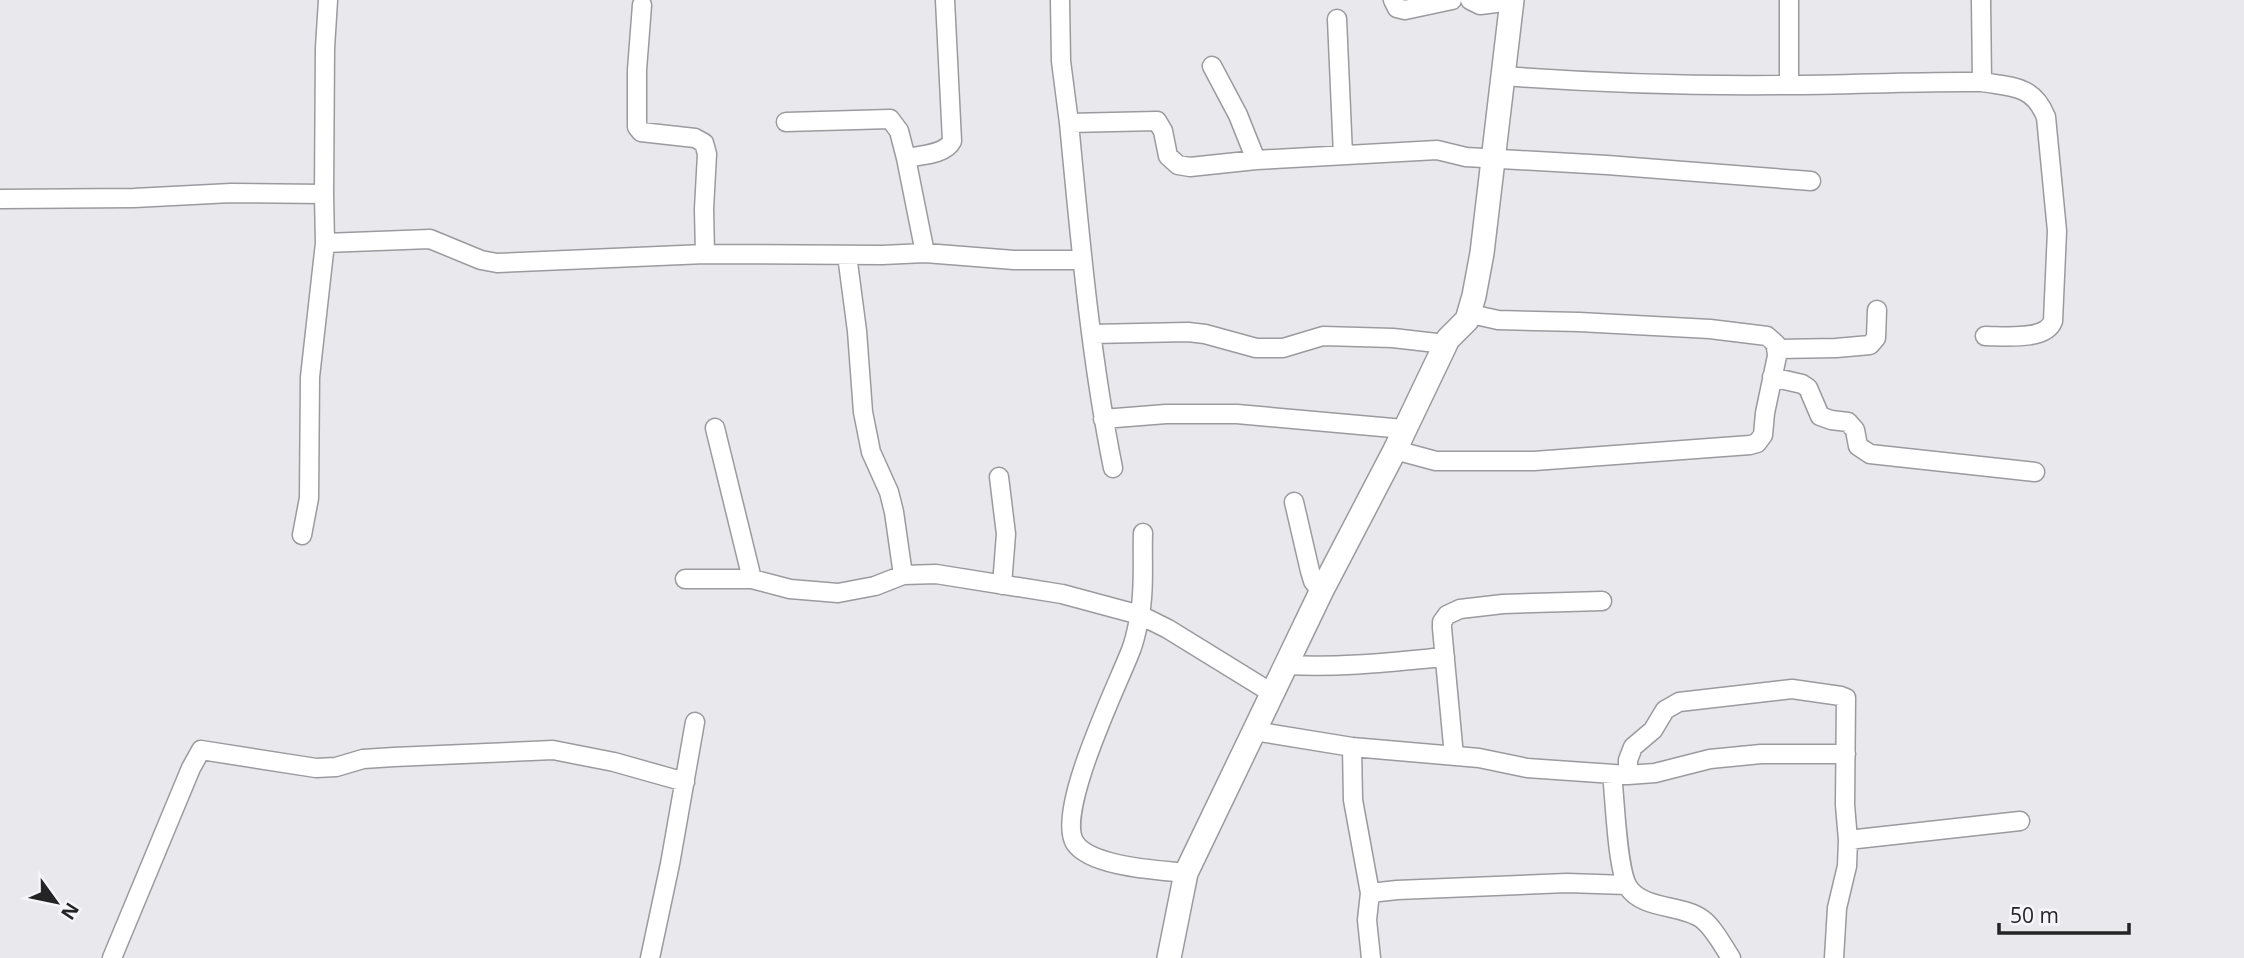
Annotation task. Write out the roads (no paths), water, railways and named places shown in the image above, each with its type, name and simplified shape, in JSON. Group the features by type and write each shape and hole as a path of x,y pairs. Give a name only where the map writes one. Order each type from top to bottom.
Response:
{"street":[{"path":"302,535 309,498 310,377 325,243 325,48 328,0"},
{"path":"906,158 949,148 952,141 945,0"},
{"path":"1060,0 1061,61 1082,260 1103,419 1113,468"},
{"path":"1393,0 1397,8 1405,10 1452,0"},
{"path":"1169,958 1186,873 1321,592 1450,335 1465,324 1471,314 1482,253 1512,1 1480,5 1470,0"},
{"path":"1789,0 1789,85"},
{"path":"1981,0 1982,82"},
{"path":"642,5 637,70 638,129 641,132 695,138 704,143 707,154 705,254"},
{"path":"1337,19 1343,155"},
{"path":"1212,66 1238,115 1256,160"},
{"path":"1503,76 1651,84 1982,82 2017,88 2033,95 2046,117 2057,231 2053,321 2049,330 2040,334 1985,336"},
{"path":"786,122 890,119 899,131 925,253"},
{"path":"1069,123 1157,121 1163,131 1168,156 1178,165 1190,167 1256,160 1437,150 1461,157 1811,181"},
{"path":"0,199 134,198 232,193 324,194"},
{"path":"325,243 430,239 481,260 497,263 705,254 925,253 1014,260 1082,260"},
{"path":"847,255 857,331 863,412 872,452 892,502 903,575"},
{"path":"1776,349 1870,345 1876,338 1877,310"},
{"path":"1103,419 1166,414 1237,414 1399,439 1436,461 1534,461 1751,445 1762,438 1776,349 1772,339 1767,336 1579,322 1498,320 1471,314"},
{"path":"1092,334 1188,332 1256,348 1283,348 1322,336 1393,338 1446,344"},
{"path":"1772,377 1808,388 1820,416 1848,422 1855,430 1858,446 1870,454 2035,472"},
{"path":"715,428 752,579"},
{"path":"999,477 1006,534 1002,585"},
{"path":"1294,502 1313,581 1321,592"},
{"path":"1143,533 1140,615 1132,648 1081,775 1072,821 1072,837 1083,851 1105,861 1129,867 1186,873"},
{"path":"685,579 752,579 790,589 838,593 875,586 903,575 936,575 1062,594 1140,615 1168,629 1272,693"},
{"path":"1454,755 1442,622 1447,615 1460,609 1503,604 1602,601"},
{"path":"1286,665 1362,665 1445,657"},
{"path":"1731,958 1704,920 1682,910 1644,900 1627,885 1620,850 1620,775 1633,747 1653,730 1665,710 1672,705 1694,699 1778,690 1846,698 1847,866 1835,918 1834,958"},
{"path":"650,958 695,722"},
{"path":"1254,731 1352,747 1454,755 1527,768 1620,775 1655,773 1710,759 1761,754 1846,754"},
{"path":"1352,747 1353,800 1370,893 1367,920 1371,958"},
{"path":"112,958 191,768 201,750 316,768 335,768 363,759 553,750 614,762 685,782"},
{"path":"1848,840 2020,821"},
{"path":"1370,893 1567,883 1627,885"}]}
